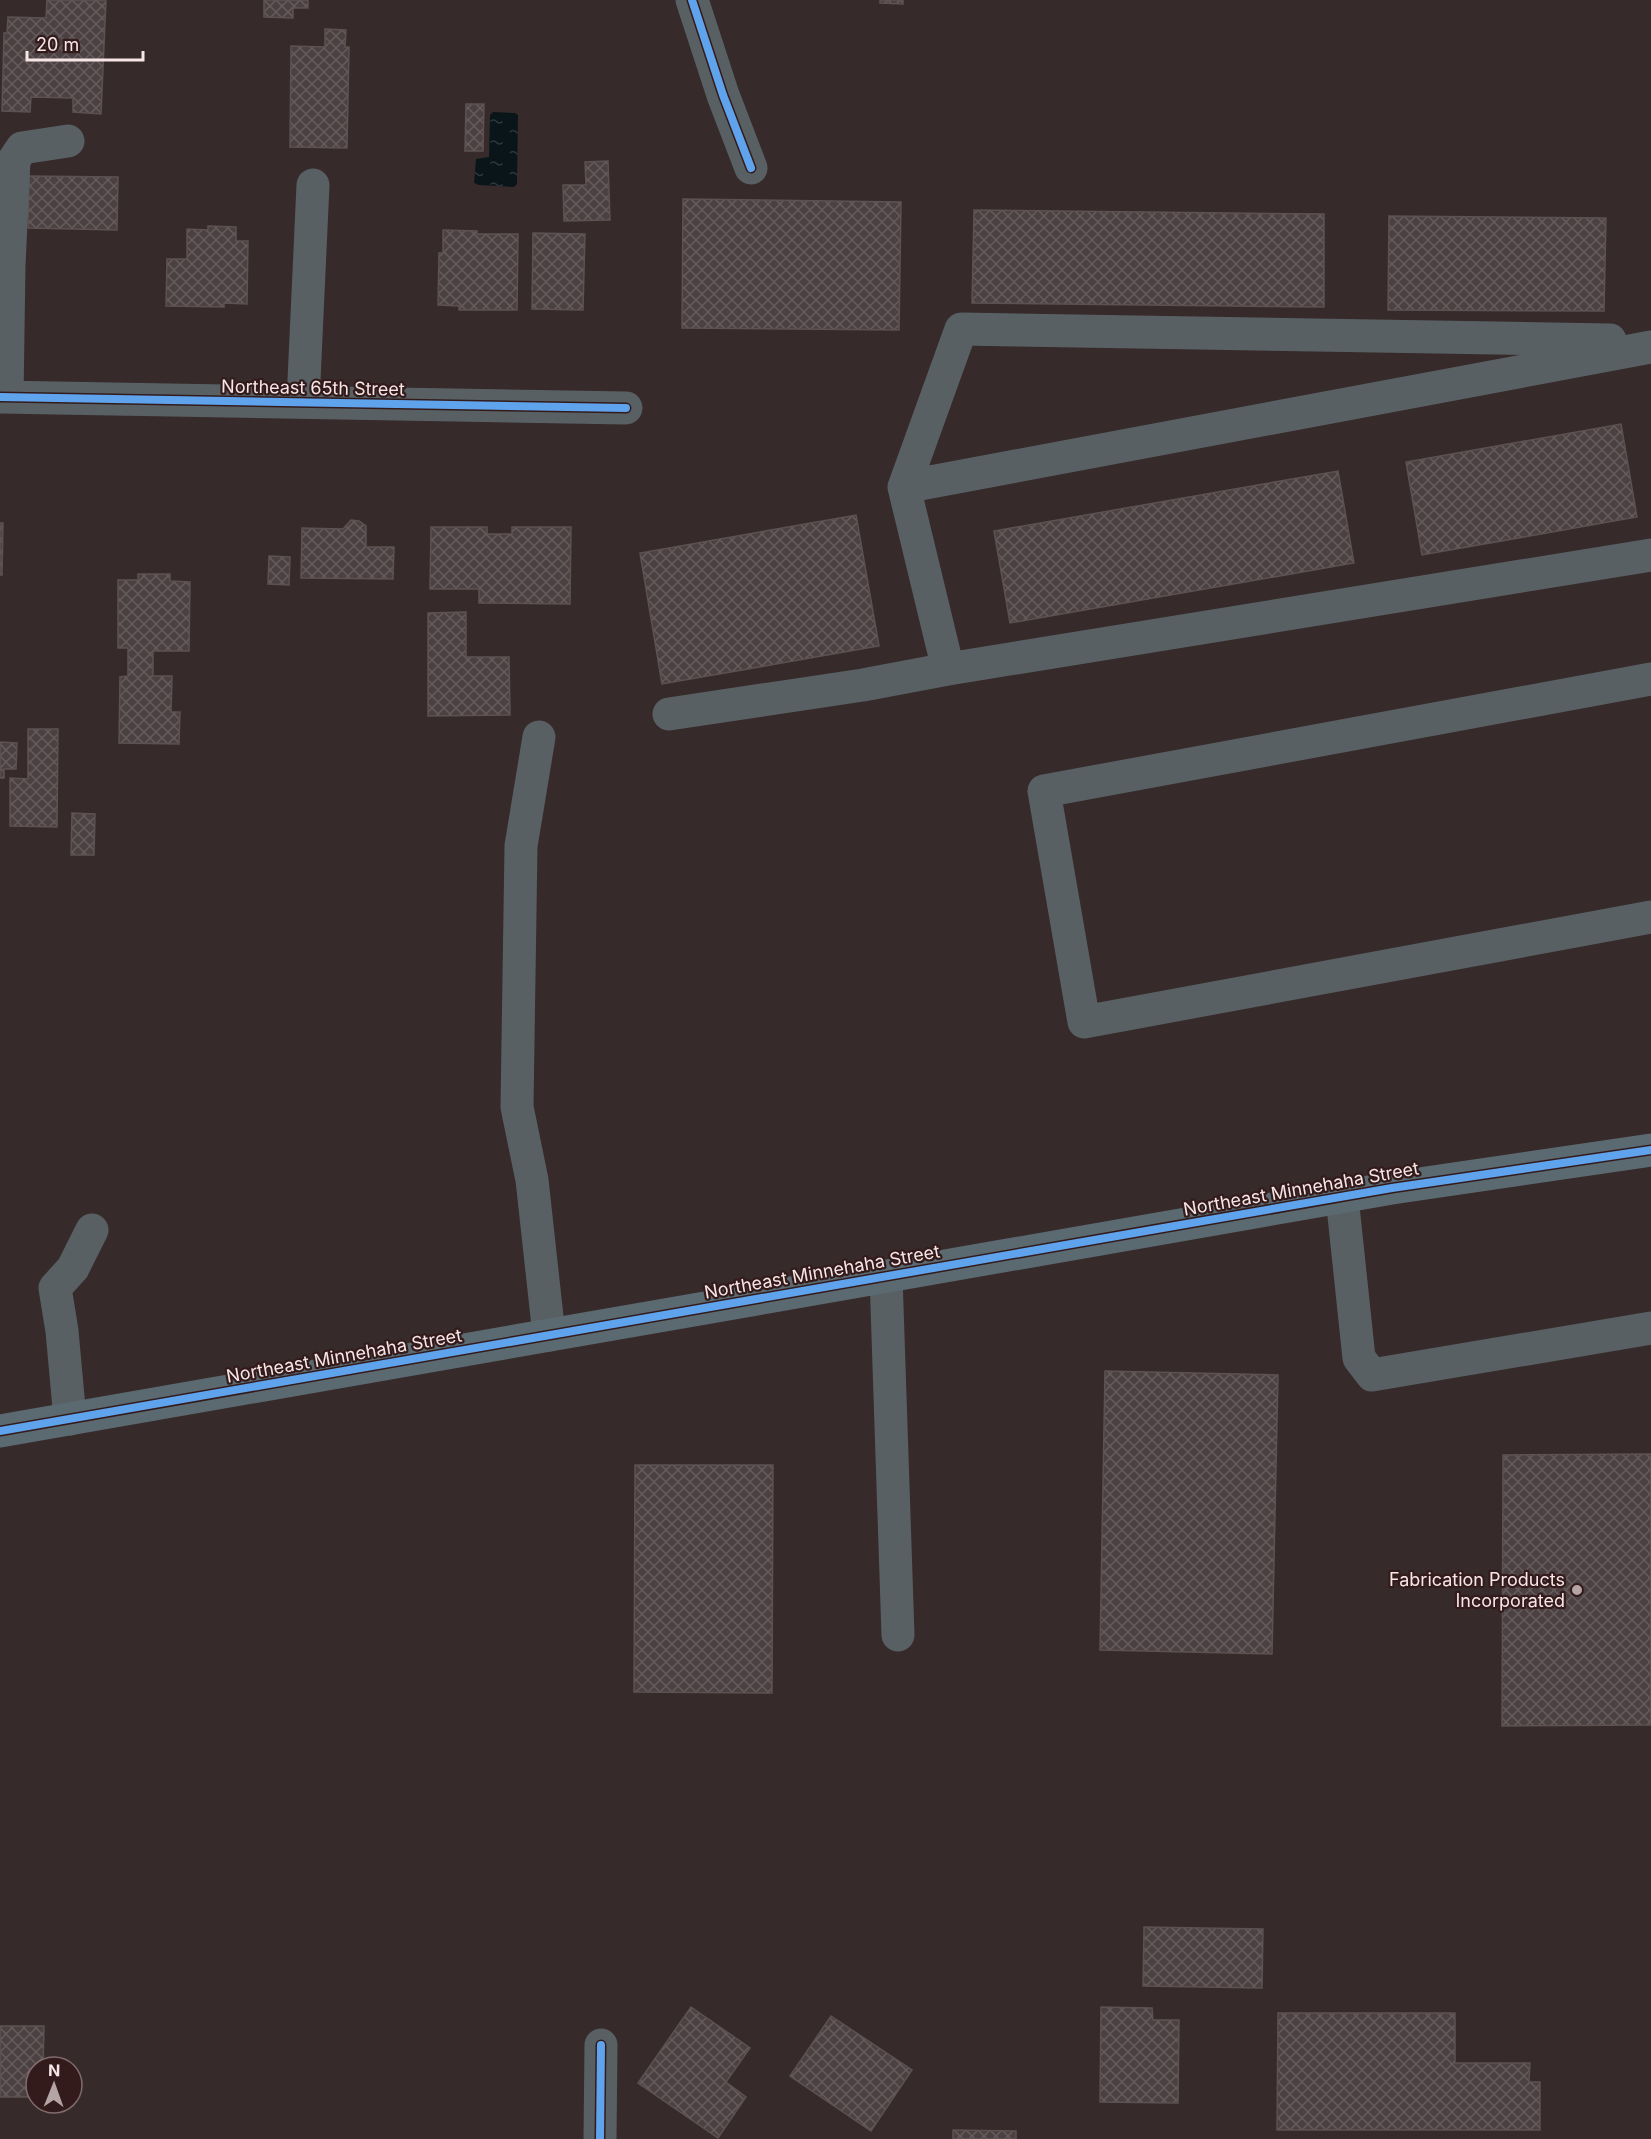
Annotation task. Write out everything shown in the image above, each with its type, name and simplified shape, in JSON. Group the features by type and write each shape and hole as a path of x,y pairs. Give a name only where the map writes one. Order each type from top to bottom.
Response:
{"main road":[{"name":"Northeast Minnehaha Street","path":"0,1431 1342,1197 1651,1150"}],"street":[{"path":"692,0 723,95 751,168"},
{"path":"3,397 14,160 22,148 68,141"},
{"path":"303,402 313,185"},
{"path":"948,669 904,487 961,329 1651,340"},
{"path":"904,487 1651,347"},
{"name":"Northeast 65th Street","path":"3,397 626,408"},
{"path":"669,714 863,685 948,669 1651,555"},
{"path":"1651,679 1044,791 1084,1022 1651,917"},
{"path":"539,737 521,846 517,1107 532,1180 549,1335"},
{"path":"1342,1197 1359,1358 1372,1375 1651,1328"},
{"path":"70,1419 62,1330 55,1288 73,1268 92,1230"},
{"path":"886,1276 898,1635"},
{"path":"600,2139 601,2045"}],"water":[{"path":"493,112 518,115 517,184 514,187 474,183 476,159 489,157 490,115"}],"building":[{"path":"47,0 106,0 101,114 73,112 73,98 31,97 30,112 2,111 4,33 7,33 8,17 46,18"},
{"path":"264,0 308,0 308,8 293,8 293,18 264,17"},
{"path":"880,0 903,0 903,4 880,3"},
{"path":"325,29 346,30 345,47 349,47 347,148 290,147 291,46 325,47"},
{"path":"466,104 484,104 483,151 465,151"},
{"path":"608,161 610,220 564,221 563,185 586,185 585,162"},
{"path":"29,176 118,177 117,230 28,228"},
{"path":"683,199 901,202 899,330 682,328"},
{"path":"974,210 1324,214 1324,307 972,303"},
{"path":"1389,216 1606,218 1604,311 1388,310"},
{"path":"208,226 236,227 236,241 248,241 247,304 224,303 224,307 166,306 167,259 187,259 187,229 208,230"},
{"path":"443,230 477,231 477,234 518,234 517,310 459,310 459,306 438,305 439,253 443,253"},
{"path":"533,233 585,234 583,310 532,309"},
{"path":"1621,424 1637,517 1422,555 1406,462"},
{"path":"1338,471 1354,563 1010,623 994,531"},
{"path":"856,515 879,646 662,684 640,553"},
{"path":"351,520 359,521 366,526 366,547 394,547 393,579 301,578 302,528 343,529"},
{"path":"0,523 3,523 2,575 0,575"},
{"path":"431,527 487,527 487,534 512,534 512,527 571,527 570,604 479,603 479,589 430,589"},
{"path":"269,556 290,557 289,585 268,584"},
{"path":"138,574 170,574 170,581 190,582 189,651 153,651 153,676 172,676 171,712 180,712 179,744 119,743 120,677 128,676 128,648 118,648 118,580 138,580"},
{"path":"466,612 466,657 509,657 510,715 428,716 428,613"},
{"path":"28,729 58,729 57,827 10,826 10,778 28,779"},
{"path":"0,742 17,743 16,769 4,769 4,778 0,778"},
{"path":"72,813 95,814 94,855 71,855"},
{"path":"1105,1371 1278,1375 1272,1654 1100,1650"},
{"name":"Fabrication Products Incorporated","path":"1651,1454 1651,1725 1502,1726 1503,1455"},
{"path":"635,1465 773,1465 772,1693 634,1692"},
{"path":"1144,1927 1263,1929 1262,1988 1143,1986"},
{"path":"691,2007 750,2048 726,2082 746,2097 718,2138 638,2083"},
{"path":"1101,2007 1152,2008 1153,2020 1179,2020 1178,2103 1100,2102"},
{"path":"1278,2013 1455,2013 1455,2063 1530,2063 1529,2082 1540,2082 1540,2130 1277,2130"},
{"path":"831,2016 912,2070 871,2131 790,2076"},
{"path":"0,2026 44,2026 43,2055 24,2055 24,2097 0,2097"},
{"path":"953,2130 1016,2131 1016,2139 953,2139"}],"cycle path":[{"path":"692,0 723,95 751,168"},
{"path":"0,397 626,408"},
{"path":"0,1431 1392,1188 1651,1150"},
{"path":"600,2139 601,2045"}],"place":[{"name":"Fabrication Products Incorporated","path":"1577,1590"}]}
